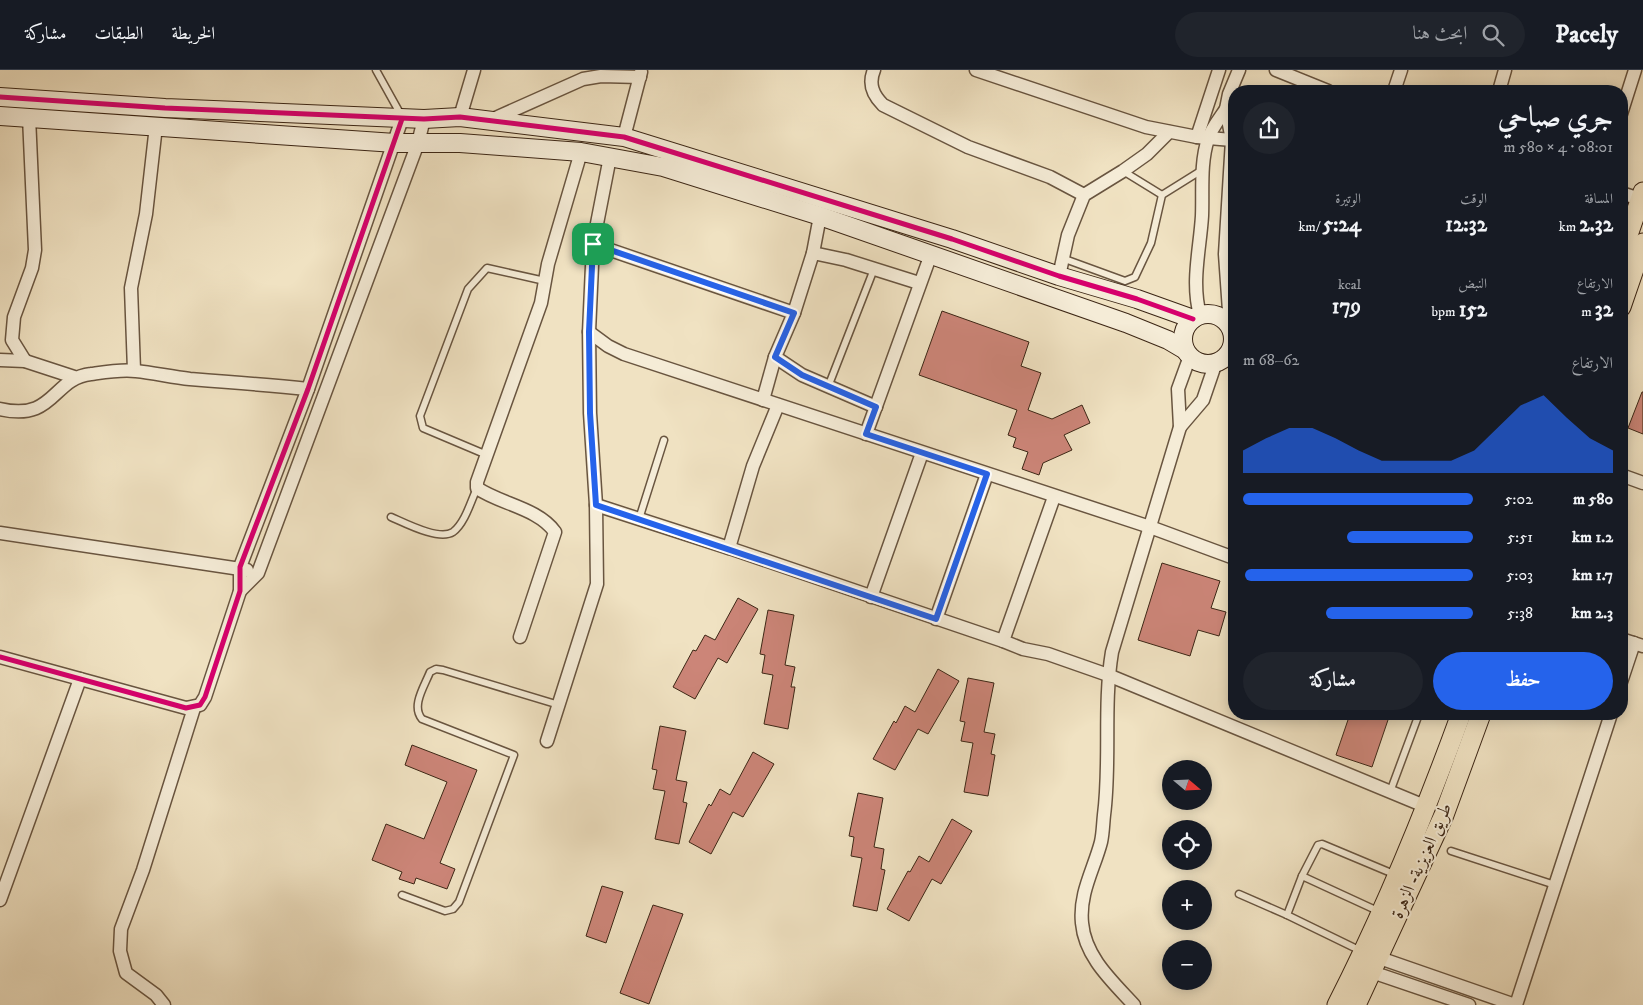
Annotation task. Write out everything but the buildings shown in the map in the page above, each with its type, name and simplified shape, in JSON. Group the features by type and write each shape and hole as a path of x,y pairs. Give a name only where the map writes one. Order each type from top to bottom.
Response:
{"main road":[{"path":"1628,282 1637,251 1642,196"},
{"name":"طريق العزيزية- الزهرة","path":"1356,1005 1381,912 1427,807 1459,720"},
{"name":"طريق العزيزية- الزهرة","path":"1337,1005 1368,962 1444,815 1479,720"}],"street":[{"path":"460,117 474,70"},
{"path":"874,70 871,85 876,98 883,105 968,147 1050,177 1084,195"},
{"path":"976,70 1146,127 1228,140"},
{"path":"1134,1005 1096,962 1087,944 1082,923 1083,896 1100,842 1105,808 1108,675 1112,652 1180,427 1178,389 1187,353 1183,333 1197,317 1196,282 1202,217 1202,137 1218,70"},
{"path":"1233,85 1239,70"},
{"path":"1276,70 1313,85"},
{"path":"1396,85 1400,70"},
{"path":"1501,85 1505,70"},
{"path":"1628,92 1635,70"},
{"path":"491,120 583,79 641,74 624,137"},
{"path":"0,96 166,108 402,119 460,117 624,137 943,236 1059,276 1197,317 1212,314 1228,326"},
{"path":"1228,99 1226,109 1228,119"},
{"path":"1202,137 1226,109"},
{"path":"0,116 581,152 663,167 820,216 1126,323 1168,340 1199,363 1224,362"},
{"path":"0,354 12,340 14,317 32,268 35,250 29,117"},
{"path":"0,657 186,708 194,708 200,704 205,697 240,591 240,567 308,388 396,142 402,119"},
{"path":"240,591 258,573 418,143 424,119"},
{"path":"134,370 131,288 146,214 156,126"},
{"path":"1059,276 1068,235 1084,195 1123,172 1147,154 1169,132"},
{"path":"520,637 555,532 550,525 513,503 477,488 477,482 541,303 548,264 581,152"},
{"path":"548,741 583,635 597,584 596,505 590,413 589,332 593,244 610,157"},
{"path":"1628,194 1642,196"},
{"path":"762,400 775,357 794,313 813,253 820,216"},
{"path":"1228,235 1225,254 1228,286"},
{"path":"593,244 794,313"},
{"path":"813,253 829,255 919,284"},
{"path":"866,434 931,254"},
{"path":"589,332 608,346 624,354 1150,527 1228,556"},
{"path":"12,340 25,361"},
{"path":"775,357 802,375 876,407"},
{"path":"0,360 25,361 74,377 134,370 187,378 308,388"},
{"path":"1180,427 1203,400 1224,362"},
{"path":"0,409 11,412 30,411 50,401 74,377"},
{"path":"729,548 753,466 778,405"},
{"path":"872,597 922,453"},
{"path":"936,619 987,474"},
{"path":"1628,478 1643,483"},
{"path":"1003,641 1054,497"},
{"path":"596,505 729,548 1023,649 1048,654 1108,675 1427,807"},
{"path":"0,533 240,567 258,573"},
{"path":"1628,668 1639,645"},
{"path":"0,900 80,679"},
{"path":"164,1005 156,995 126,973 120,952 121,929 194,708"},
{"path":"1368,962 1516,1005 1609,720"},
{"path":"1368,962 1469,1005"}],"lane":[{"path":"376,70 402,119"},
{"path":"1062,258 1125,281 1135,277 1151,244 1162,195 1203,169"},
{"path":"1123,172 1162,195"},
{"path":"487,456 422,428 420,416 468,289 483,271 488,268 545,281"},
{"path":"828,387 874,269"},
{"path":"639,519 664,440"},
{"path":"391,517 433,534 447,535 454,531 463,519 477,488"},
{"path":"402,895 445,911 453,909 459,902 514,755 422,719 416,707 430,672 436,669 443,670 559,705"},
{"path":"1390,792 1416,720"},
{"path":"1287,915 1302,876 1318,845 1322,844 1397,876"},
{"path":"1452,851 1555,885"},
{"path":"1302,876 1381,912"},
{"path":"1239,894 1287,915 1368,962"}],"cycle path":[{"path":"0,97 165,108 424,119 460,117 624,137 952,239 1193,319"},
{"path":"0,657 186,708 200,705 205,697 240,591 240,567 308,389 402,119"}],"route":[{"path":"593,244 794,313 775,357 802,375 876,407 866,434 987,474 936,619 729,548 596,505 590,413 589,332 593,244"}]}
